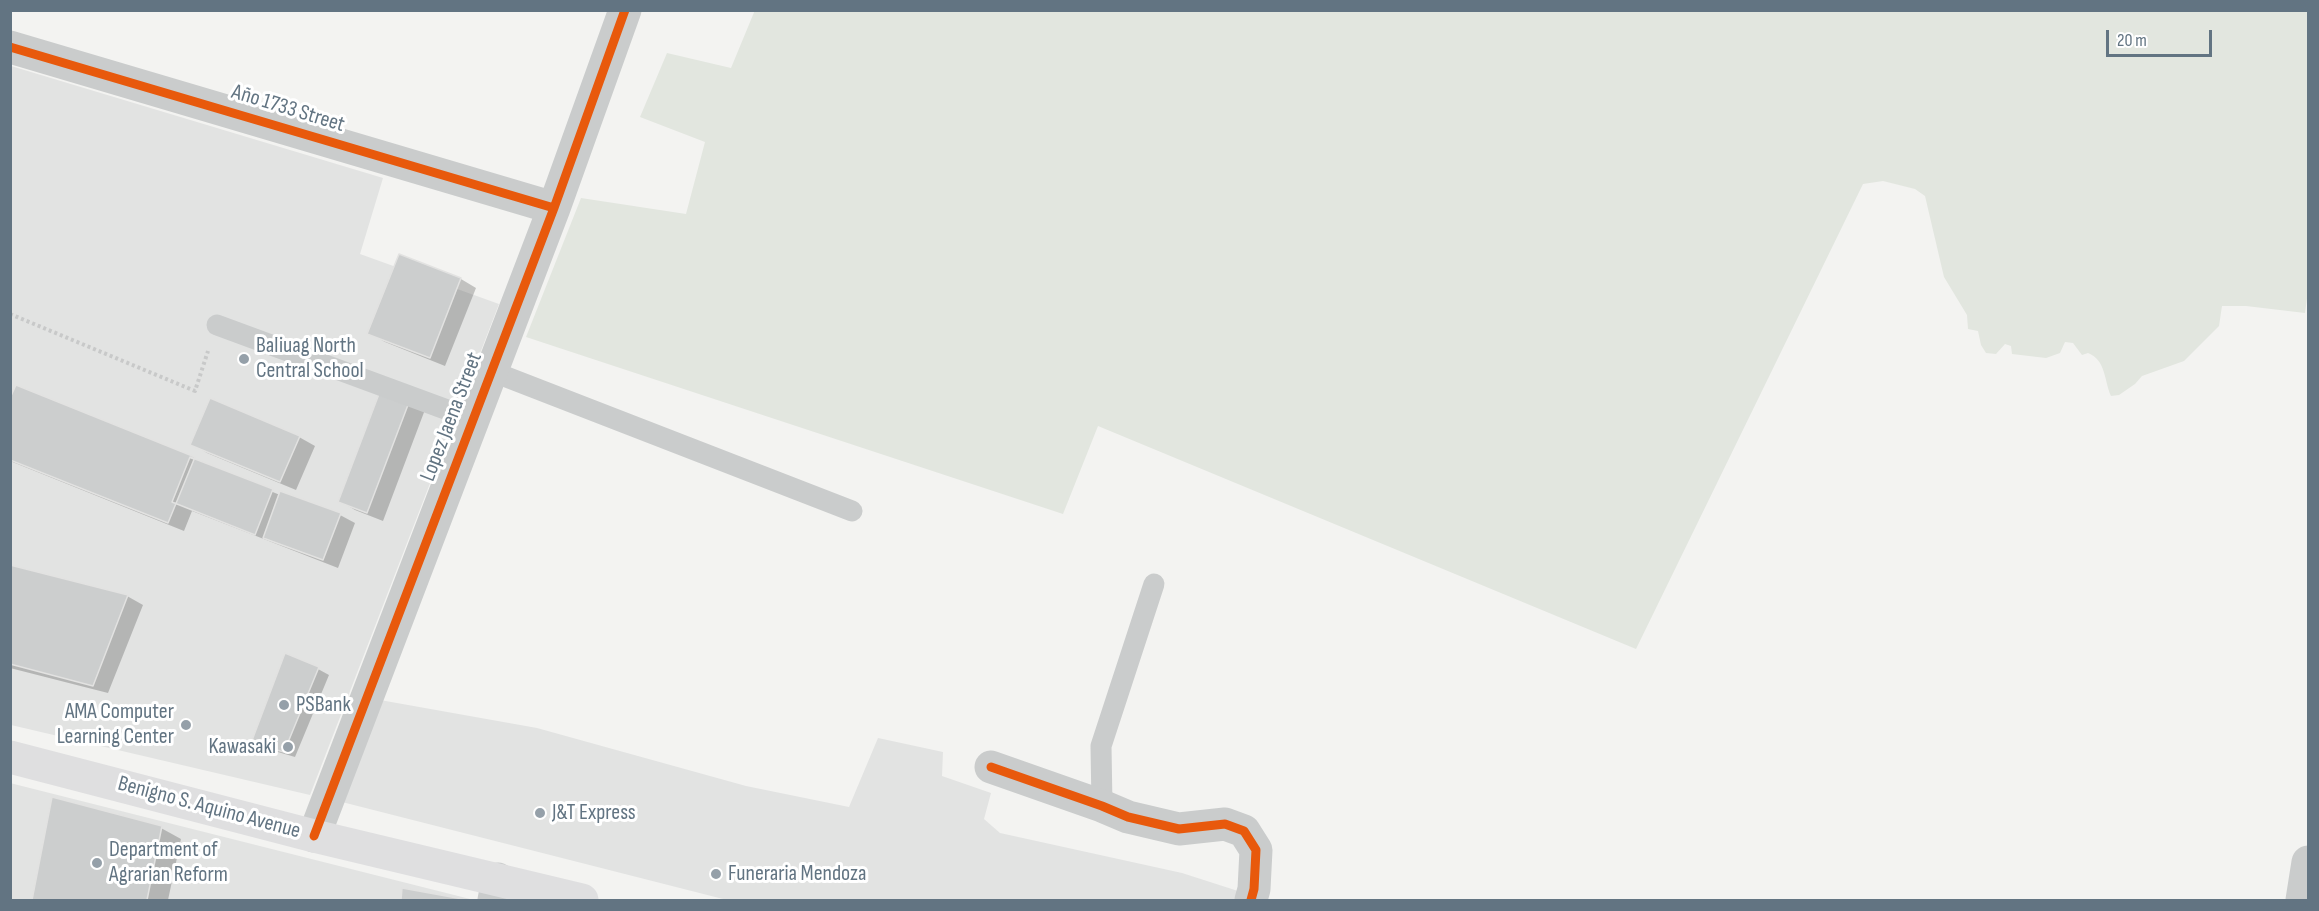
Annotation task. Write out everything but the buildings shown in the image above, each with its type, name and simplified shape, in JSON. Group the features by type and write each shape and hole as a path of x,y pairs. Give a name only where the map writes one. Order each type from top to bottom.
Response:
{"main road":[{"name":"Benigno S. Aquino Avenue","path":"10,757 314,836 496,890 582,900"}],"street":[{"name":"Lopez Jaena Street","path":"314,836 490,371 555,208 625,10"},
{"name":"Año 1733 Street","path":"10,46 555,208"},
{"path":"991,767 1102,806 1128,818 1179,829 1226,824 1244,831 1256,850 1254,889 1251,900"},
{"path":"2302,900 2308,862"}],"lane":[{"path":"217,325 472,419"},
{"path":"490,371 852,511"},
{"path":"1102,806 1101,746 1154,584"}],"path":[{"path":"10,314 195,391 217,325"}],"shaded area":[{"path":"755,10 2308,11 2308,291 2305,313 2246,306 2222,306 2219,326 2184,361 2142,376 2119,395 2111,396 2104,371 2098,360 2088,353 2082,355 2073,343 2065,342 2060,353 2046,358 2012,354 2011,346 2005,344 1996,354 1986,353 1981,345 1978,331 1968,329 1967,315 1944,277 1925,196 1915,189 1883,181 1863,184 1636,649 1098,426 1063,514 526,337 581,198 686,214 705,142 640,117 667,53 731,68"},
{"name":"Baliuag North Central School","path":"11,66 383,178 360,254 499,304 310,795 11,725"},
{"path":"380,700 537,728 746,786 849,807 878,738 943,752 942,776 991,793 984,819 1000,833 1182,873 1266,900 727,900 342,802"},
{"path":"10,783 474,900 11,900"}],"cycle path":[{"path":"314,836 554,208 625,10"},
{"path":"10,47 554,208"},
{"path":"991,767 1128,817 1179,829 1225,824 1244,831 1256,850 1254,889 1251,900"}],"place":[{"name":"Baliuag North Central School","path":"244,359"},
{"name":"PSBank","path":"284,705"},
{"name":"AMA Computer Learning Center","path":"186,725"},
{"name":"Kawasaki","path":"288,747"},
{"name":"J&T Express","path":"540,813"},
{"name":"Department of Agrarian Reform","path":"97,863"},
{"name":"Funeraria Mendoza","path":"716,874"}]}
